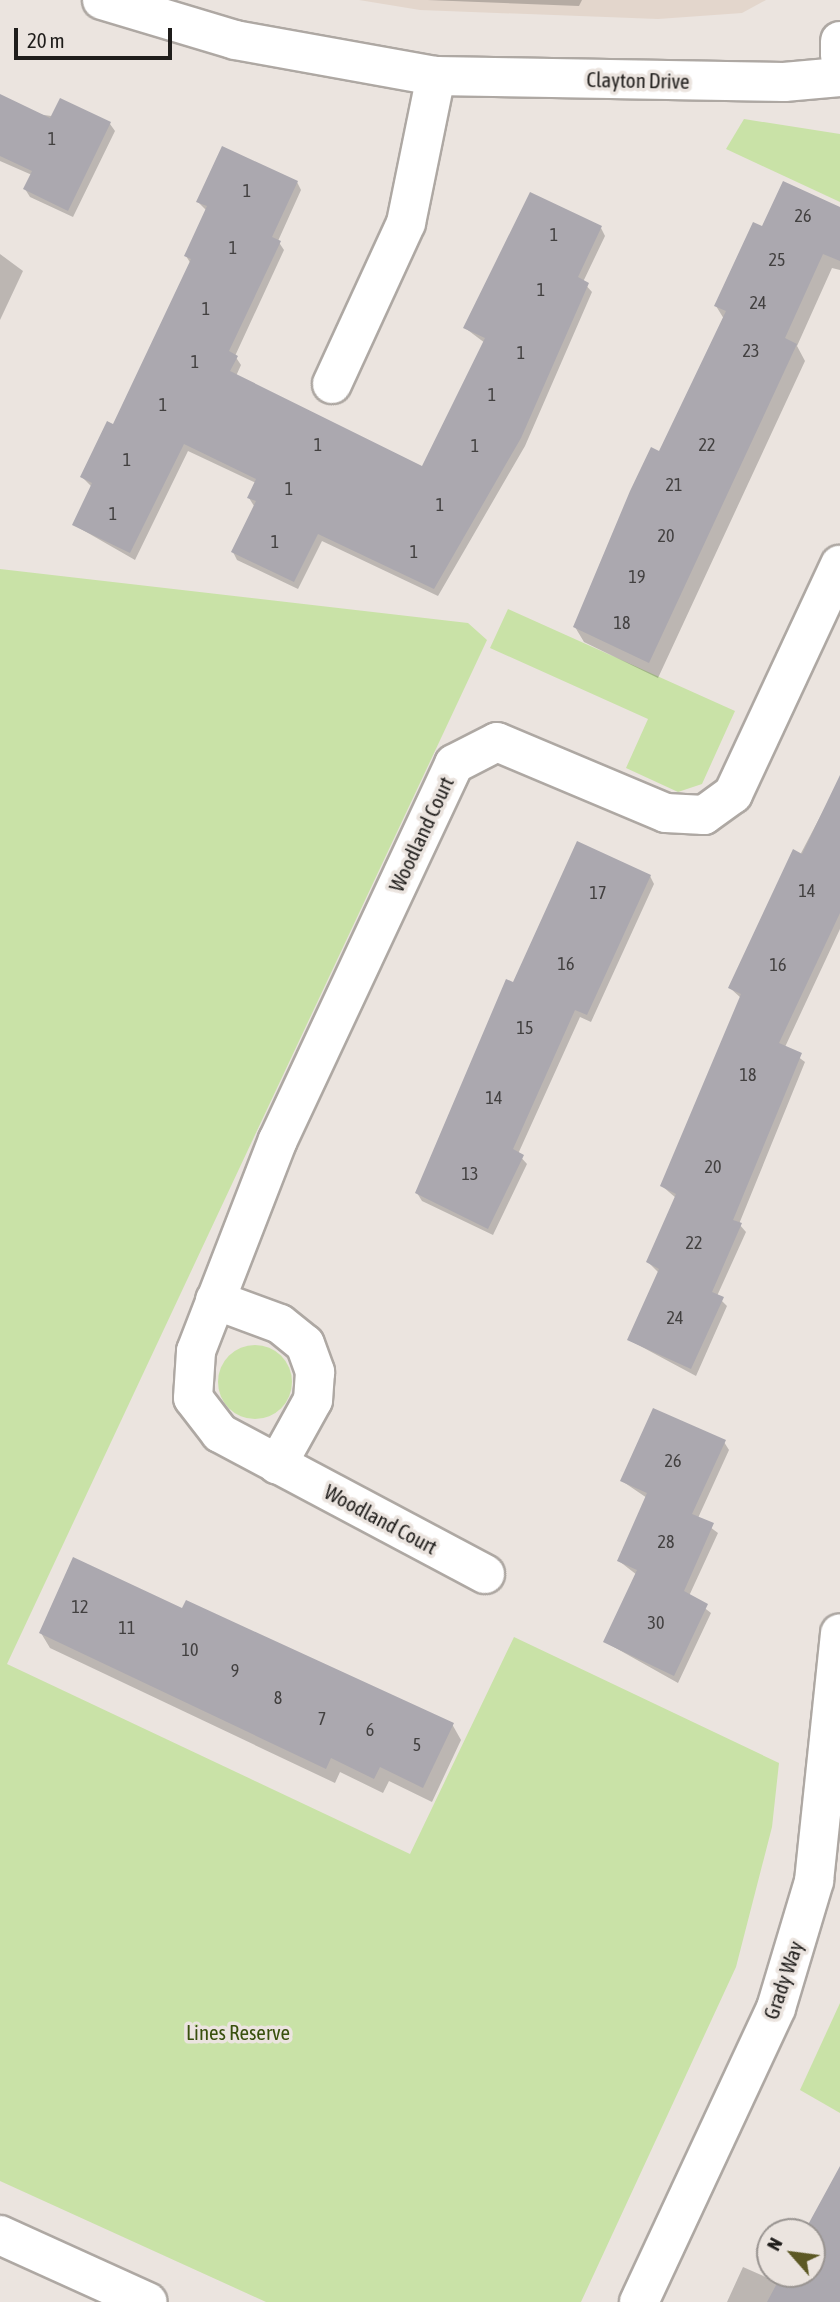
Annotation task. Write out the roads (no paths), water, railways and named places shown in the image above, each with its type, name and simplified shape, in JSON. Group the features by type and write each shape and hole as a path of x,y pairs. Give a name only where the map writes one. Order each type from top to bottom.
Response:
{"street":[{"name":"Clayton Drive","path":"102,0 235,40 436,76 784,82 840,77"},
{"path":"840,41 840,56"},
{"path":"332,384 406,223 436,76"},
{"name":"Woodland Court","path":"485,1574 220,1433 193,1398 196,1350 278,1140 454,764 497,742 666,813 704,815 733,794 840,565"},
{"path":"215,1300 280,1324 305,1344 315,1372 313,1400 278,1465"},
{"name":"Grady Way","path":"639,2302 776,2008 814,1881 838,1677 840,1633"},
{"path":"0,2235 148,2302"}],"park label":[{"name":"Lines Reserve","path":"238,2032"}]}
